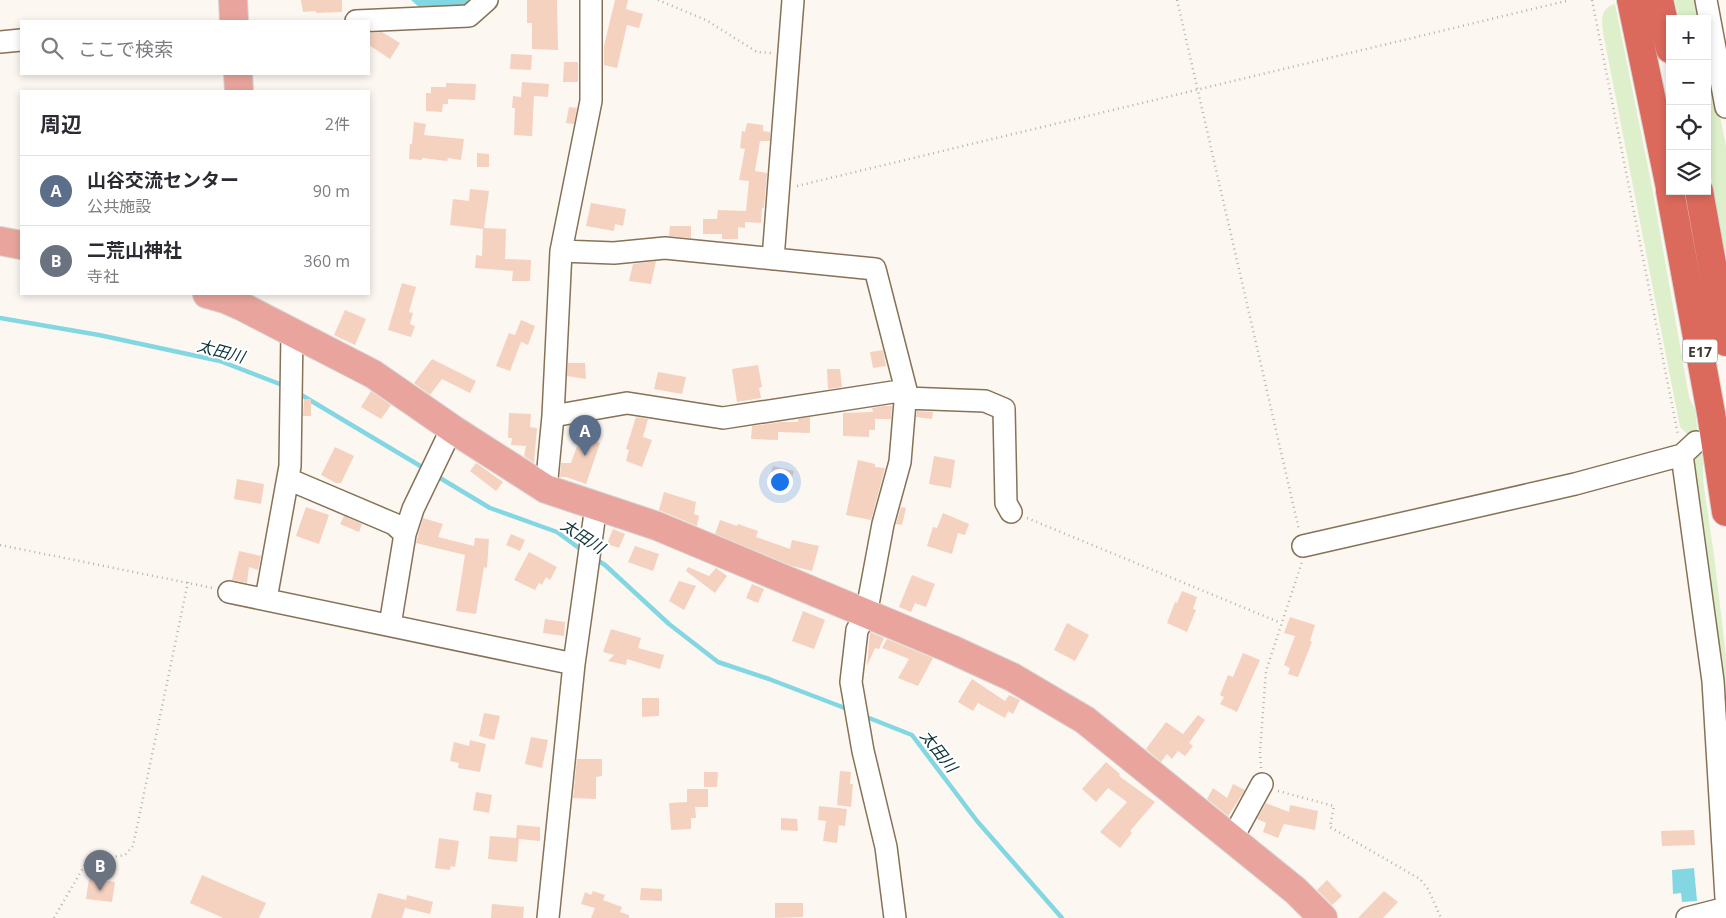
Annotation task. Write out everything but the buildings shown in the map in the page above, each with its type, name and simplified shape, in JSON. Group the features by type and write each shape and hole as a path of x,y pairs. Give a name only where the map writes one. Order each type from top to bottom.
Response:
{"highway":[{"name":"E17","path":"1631,0 1666,170"},
{"path":"1659,0 1666,31"},
{"name":"E17","path":"1671,195 1708,394 1726,512"},
{"name":"E17","path":"1700,195 1726,342"}],"main road":[{"path":"233,0 234,20"},
{"path":"238,75 239,90"},
{"path":"0,241 20,245"},
{"path":"211,295 225,299 242,300 292,332 373,374 546,489 657,526 951,649 1012,677 1085,720 1296,891 1323,918"}],"street":[{"path":"370,20 469,16 487,0"},
{"path":"546,489 553,416 561,251 592,101 592,0"},
{"path":"773,259 793,0"},
{"path":"1706,0 1726,108"},
{"path":"0,42 20,40"},
{"path":"561,251 614,253 666,248 875,269 905,394 900,462 883,524 866,615 857,630 851,682 864,751 886,847 895,918"},
{"path":"266,599 290,466 292,332"},
{"path":"553,416 627,403 723,418 905,394 985,401 1004,409 1006,503 1011,512"},
{"path":"390,625 405,534 413,510 452,428"},
{"path":"1303,546 1575,484 1689,448 1713,681 1726,898"},
{"path":"288,479 394,524 405,534"},
{"path":"548,918 574,664 596,506"},
{"path":"229,592 574,664"},
{"path":"1232,839 1262,784"},
{"path":"1687,918 1726,908"}],"path":[{"path":"658,0 706,20 757,52 788,54"},
{"path":"1177,0 1303,546 1302,563 1266,670 1260,752 1262,784 1284,794 1334,806 1330,827 1420,880 1428,889 1441,918"},
{"path":"778,190 1570,0"},
{"path":"1592,0 1689,448"},
{"path":"1011,512 1282,623"},
{"path":"0,545 188,582 229,592"},
{"path":"54,918 87,861 125,855 133,846 188,582"}],"green space":[{"path":"1675,0 1696,0 1700,15 1678,15"},
{"path":"1615,4 1652,187 1689,397 1695,410 1698,435 1688,435 1680,427 1603,32 1603,15 1607,8"},
{"path":"1711,71 1726,146 1726,256 1711,177"},
{"path":"1701,450 1703,480 1726,656 1726,832 1691,456"}],"water":[{"path":"411,0 482,0 465,6 420,8"},
{"path":"1694,868 1697,901 1682,902 1681,893 1673,894 1672,870"}],"waterway":[{"name":"太田川","path":"0,318 99,335 220,361 285,386"},
{"name":"太田川","path":"298,393 427,470"},
{"name":"太田川","path":"435,475 490,508 557,532 583,551"},
{"name":"太田川","path":"594,558 605,565 669,624 718,662 850,710"},
{"name":"太田川","path":"864,716 912,735 977,821 1062,918"}],"place":[{"name":"山谷交流センター","path":"585,456"},
{"name":"二荒山神社","path":"100,891"}]}
